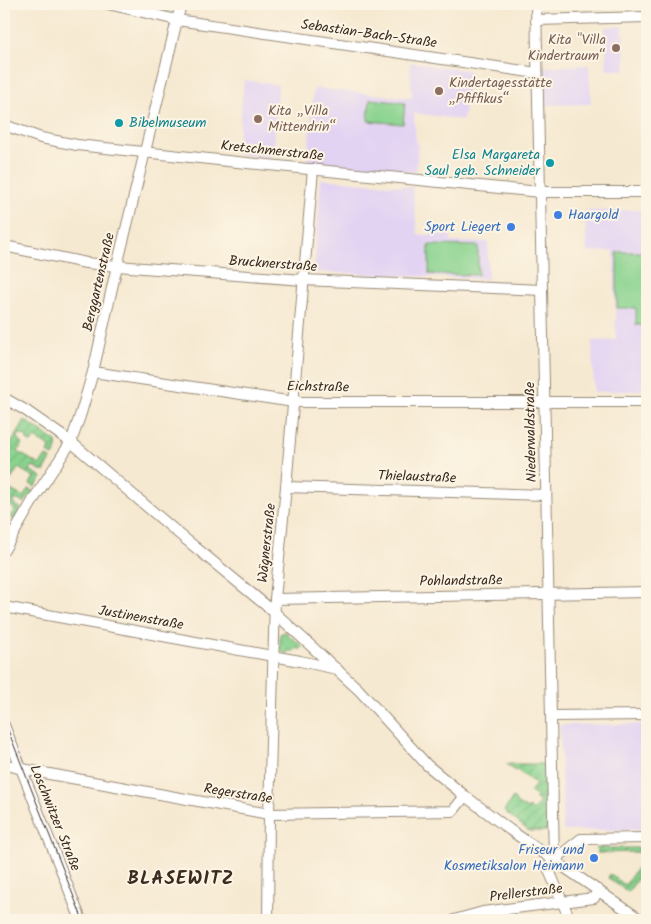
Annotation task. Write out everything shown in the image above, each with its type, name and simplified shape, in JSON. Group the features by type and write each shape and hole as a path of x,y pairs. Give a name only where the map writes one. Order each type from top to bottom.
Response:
{"street":[{"name":"Sebastian-Bach-Straße","path":"108,4 177,20 538,72"},
{"name":"Berggartenstraße","path":"4,550 35,497 71,442 81,413 93,372 116,266 181,4"},
{"name":"Niederwaldstraße","path":"536,4 554,860 548,868 562,902"},
{"path":"536,20 647,17"},
{"name":"Kretschmerstraße","path":"4,124 41,138 145,152 540,192 647,192"},
{"name":"Wägnerstraße","path":"268,920 274,598 294,402 313,169"},
{"name":"Brucknerstraße","path":"4,246 86,263 116,266 303,280 542,290"},
{"name":"Eichstraße","path":"93,372 294,402 647,402"},
{"path":"4,398 71,442 274,612 359,690 427,765 510,830 641,920"},
{"name":"Thielaustraße","path":"286,487 546,495"},
{"name":"Pohlandstraße","path":"274,598 647,592"},
{"name":"Justinenstraße","path":"4,608 300,660 338,670"},
{"path":"551,716 647,715"},
{"name":"Loschwitzer Straße","path":"4,725 82,920"},
{"name":"Regerstraße","path":"4,764 269,814 453,811 465,796"},
{"path":"554,860 581,839 647,838"},
{"name":"Prellerstraße","path":"454,920 483,912 594,898 598,890"},
{"path":"562,902 570,920"}],"shaded area":[{"name":"Kita \"Villa Kindertraum“","path":"623,26 626,70 607,70 605,27"},
{"path":"410,62 470,71 463,120 414,113 416,144 418,145 416,172 307,162 314,88 412,98"},
{"path":"589,65 591,104 545,105 544,67"},
{"name":"Kita „Villa Mittendrin“","path":"244,80 278,85 273,157 237,154"},
{"path":"321,179 412,187 418,235 451,235 451,242 488,242 488,279 314,272"},
{"path":"647,210 647,390 594,392 592,341 616,340 614,251 587,252 585,211"},
{"path":"647,724 647,829 564,831 560,725"}],"green space":[{"path":"146,4 174,4 164,14 145,9"},
{"path":"370,99 405,103 403,124 368,121"},
{"path":"429,245 478,246 478,275 429,274"},
{"path":"617,252 647,252 647,325 636,325 636,308 617,308"},
{"path":"25,420 56,442 57,449 53,456 48,453 50,447 35,438 31,443 27,440 26,436 18,435 18,440 22,443 18,452 40,465 46,456 51,459 44,472 32,466 30,470 42,477 35,487 30,484 34,477 18,468 11,480 4,478 4,456"},
{"path":"4,486 23,497 28,489 33,491 24,503 15,499 13,504 21,508 14,520 10,517 15,509 4,502"},
{"path":"285,632 303,647 300,650 298,648 288,651 287,654 280,651 280,634"},
{"path":"506,764 545,764 547,831 529,831 504,811 513,798 522,807 527,809 529,807 533,811 540,802 530,792 536,784"},
{"path":"596,848 644,848 644,852 597,853"},
{"path":"642,859 644,859 645,868 628,892 608,878 610,874 625,885"}],"tram line":[{"path":"4,720 83,920"}],"place":[{"name":"Kita \"Villa Kindertraum“","path":"616,48"},
{"name":"Kindertagesstätte „Pfiffikus“","path":"439,91"},
{"name":"Kita „Villa Mittendrin“","path":"258,119"},
{"name":"Bibelmuseum","path":"119,123"},
{"name":"Elsa Margareta Saul geb. Schneider","path":"550,163"},
{"name":"Haargold","path":"558,215"},
{"name":"Sport Liegert","path":"511,227"},
{"name":"Friseur und Kosmetiksalon Heimann","path":"594,858"}],"district":[{"name":"BLASEWITZ","path":"181,879"}]}
